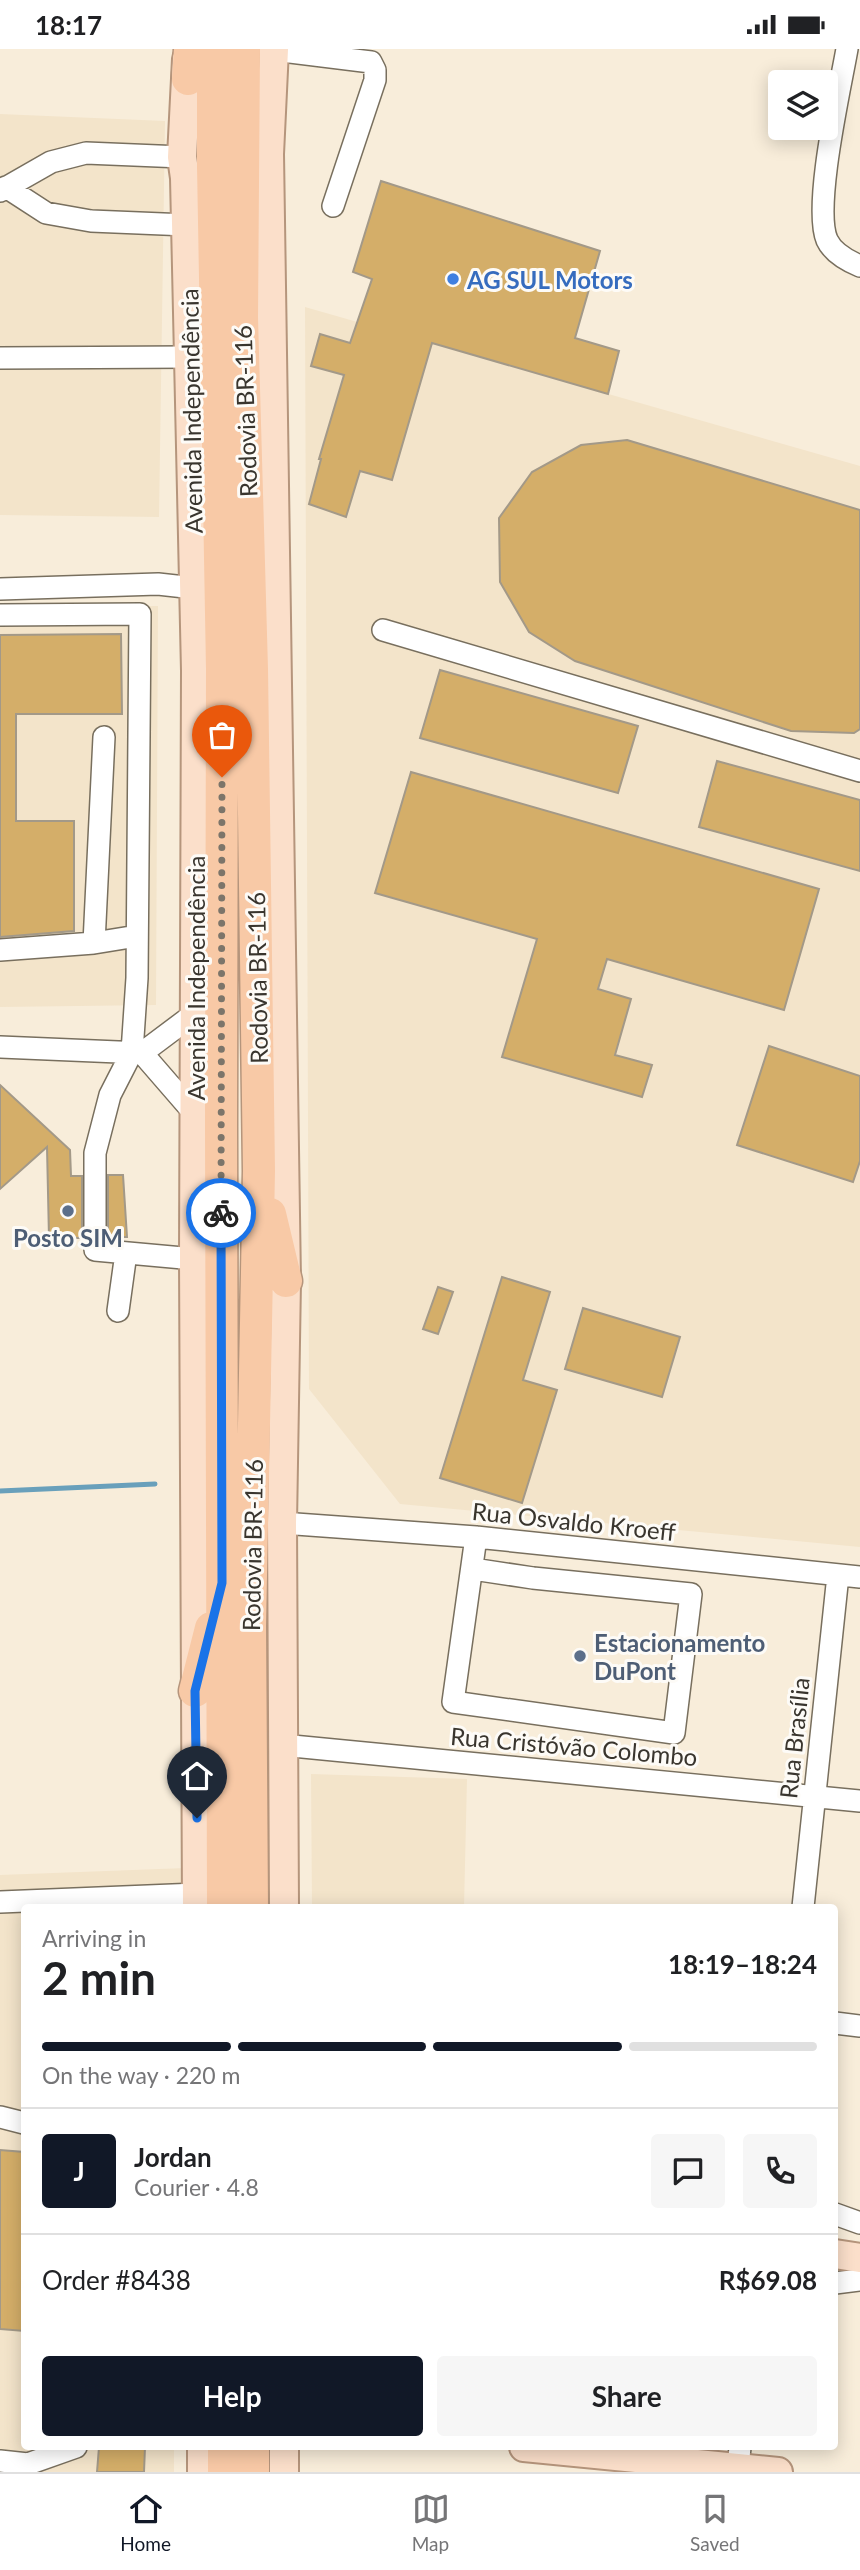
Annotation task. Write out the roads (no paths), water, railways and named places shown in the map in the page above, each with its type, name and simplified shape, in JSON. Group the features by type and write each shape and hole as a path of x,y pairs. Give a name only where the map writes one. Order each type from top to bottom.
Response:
{"highway":[{"name":"Rodovia BR-116","path":"206,1903 222,1583 222,669 213,166 214,49"},
{"name":"Rodovia BR-116","path":"252,1904 250,1626 260,1171 253,683 242,318 264,49"},
{"path":"260,1171 286,1281"},
{"path":"195,1691 222,1583"},
{"path":"224,2450 224,2472"},
{"path":"253,2450 253,2472"}],"main road":[{"name":"Rodovia BR-116","path":"264,49 269,154 286,1281 282,1523 284,1904"},
{"name":"Avenida Independência","path":"188,59 182,157 187,225 194,587 195,1691 206,1903"},
{"path":"202,2450 202,2472"},
{"path":"284,2450 284,2472"},
{"path":"588,2450 739,2457 778,2472"}],"street":[{"path":"264,49 371,62 376,70 375,80 332,206"},
{"path":"847,49 828,159 823,226 828,243 847,261 860,267"},
{"path":"3,189 51,162 86,153 182,157"},
{"path":"3,189 46,213 91,221 187,225"},
{"path":"0,358 190,357"},
{"path":"0,589 158,584 194,587"},
{"path":"0,615 140,614 137,1052 194,1113"},
{"path":"383,630 860,771"},
{"path":"94,943 104,737"},
{"path":"0,950 94,943 137,936"},
{"path":"194,1014 137,1052 110,1095 96,1153 95,1250 194,1259"},
{"path":"5,1053 137,1052"},
{"path":"118,1311 126,1253"},
{"name":"Rua Osvaldo Kroeff","path":"282,1523 475,1537 860,1577"},
{"path":"473,1569 533,1578 691,1594 674,1733 453,1702 473,1569 475,1537"},
{"name":"Rua Brasília","path":"803,1904 838,1575"},
{"name":"Rua Cristóvão Colombo","path":"282,1745 860,1801"},
{"path":"0,1902 206,1903"},
{"path":"838,2024 860,2026"},
{"path":"0,2117 21,2122"},
{"path":"838,2222 849,2250 838,2276"},
{"path":"0,2461 28,2464 68,2450"}],"waterway":[{"path":"0,1491 155,1484"}],"place":[{"name":"AG SUL Motors","path":"453,279"},
{"name":"Posto SIM","path":"68,1211"},
{"name":"Estacionamento DuPont","path":"580,1656"}]}
